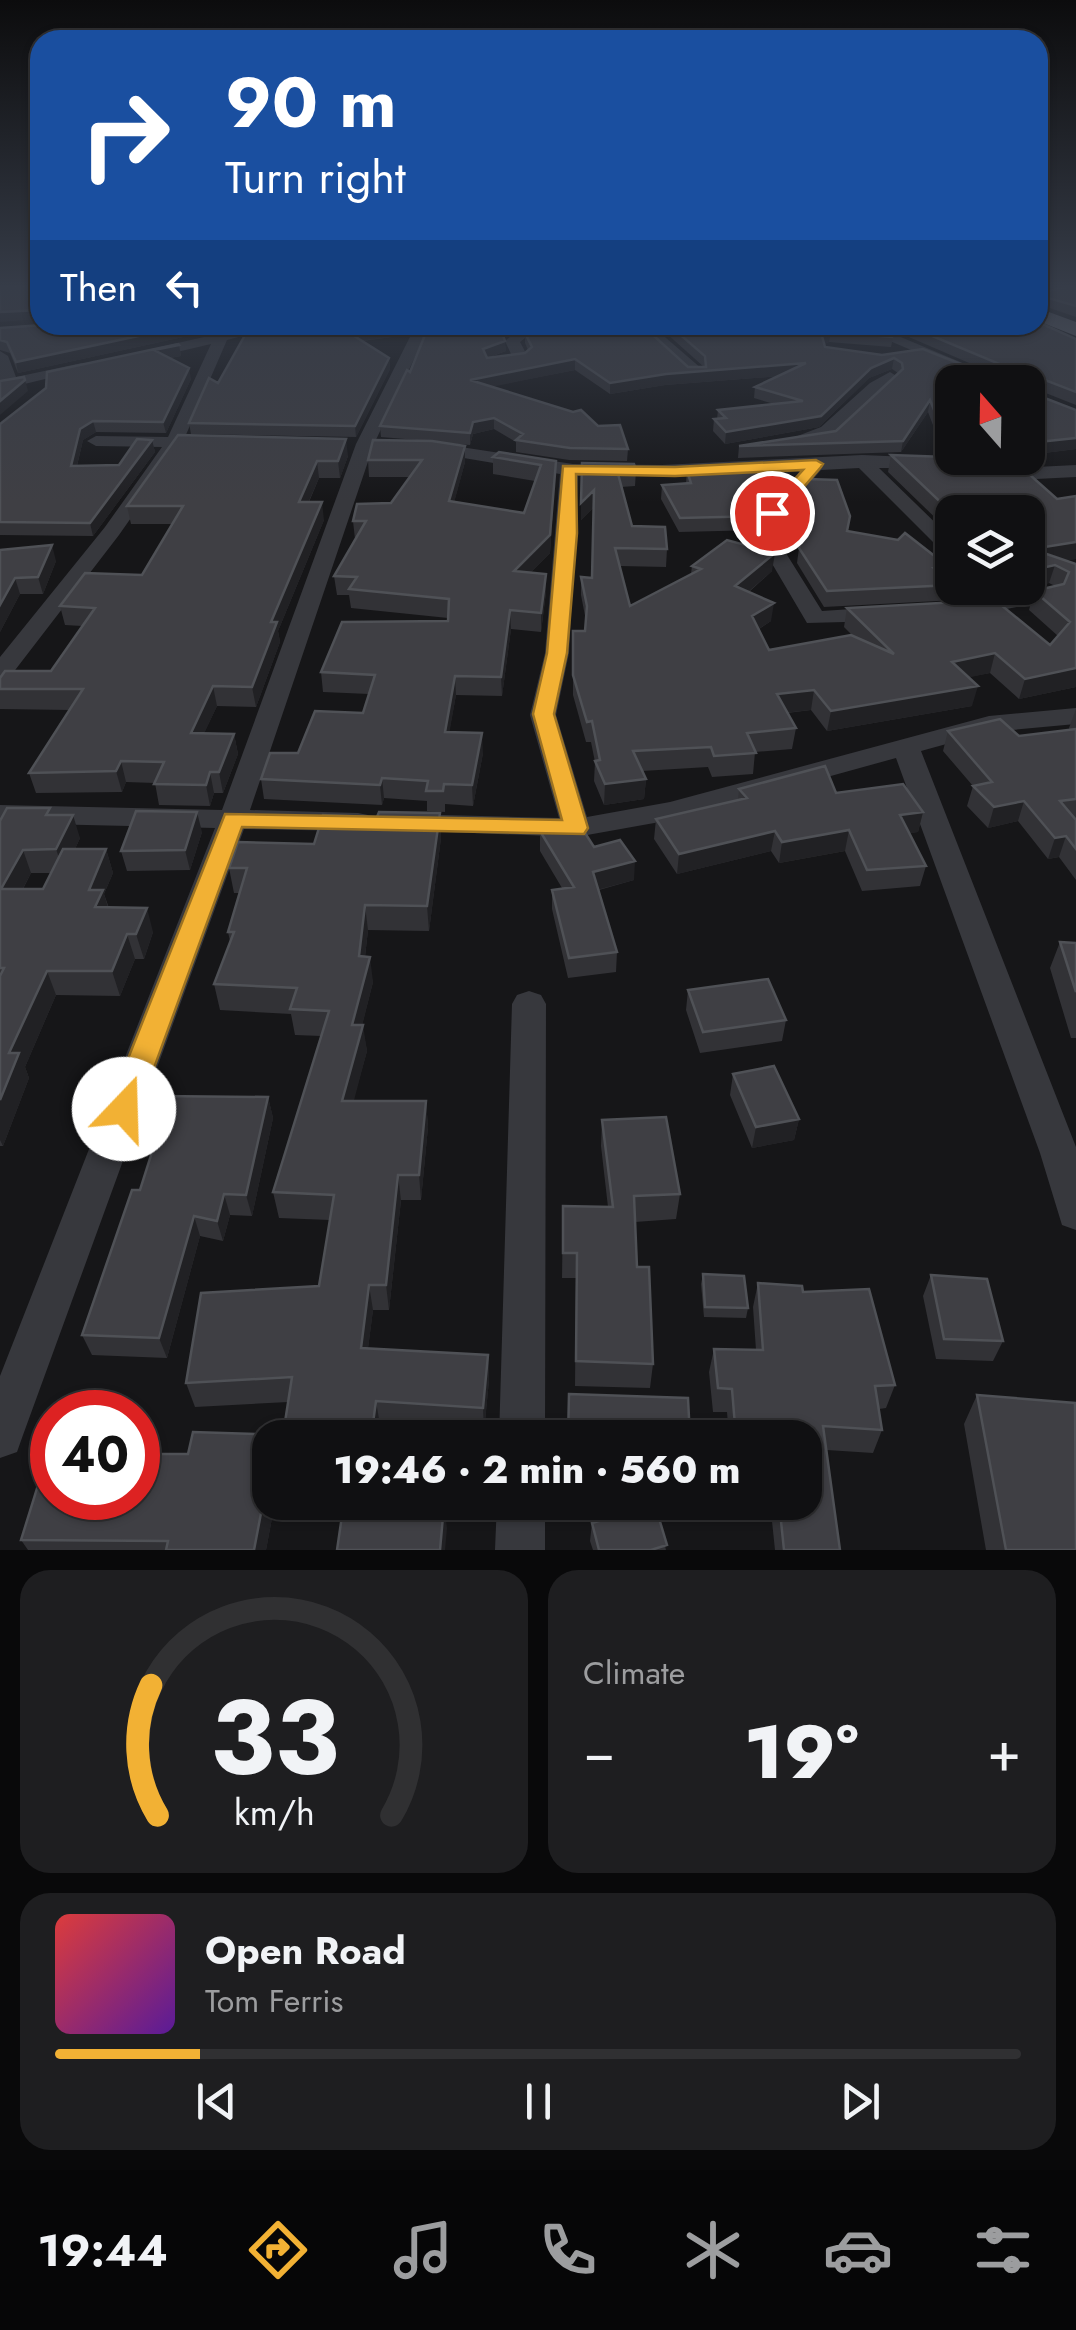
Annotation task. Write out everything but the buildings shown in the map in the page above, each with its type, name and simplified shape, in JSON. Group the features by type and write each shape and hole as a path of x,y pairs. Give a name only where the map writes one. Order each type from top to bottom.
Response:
{"street":[{"path":"0,357 5,384 38,385 92,366"},
{"path":"0,672 112,531 174,442 212,357"},
{"path":"0,1436 233,819 364,444 407,357"},
{"path":"492,362 518,357"},
{"path":"679,357 696,372"},
{"path":"775,442 826,436 890,377"},
{"path":"96,442 235,444"},
{"path":"416,447 569,470 675,472 862,461 935,463"},
{"path":"675,472 742,447"},
{"path":"862,461 935,533"},
{"path":"816,464 772,513 774,550 815,618 904,613"},
{"path":"569,470 568,533 557,653 543,714 576,828"},
{"path":"1045,474 1072,474"},
{"path":"939,611 987,609 1050,594"},
{"path":"0,814 576,828 671,811 989,724 1076,716"},
{"path":"905,745 1059,1153 1076,1212"},
{"path":"522,1420 529,1004"},
{"path":"520,1550 521,1520"}],"route":[{"path":"124,1109 233,819 576,828 543,714 557,653 568,533 569,470 675,472 816,464 772,513"}]}
